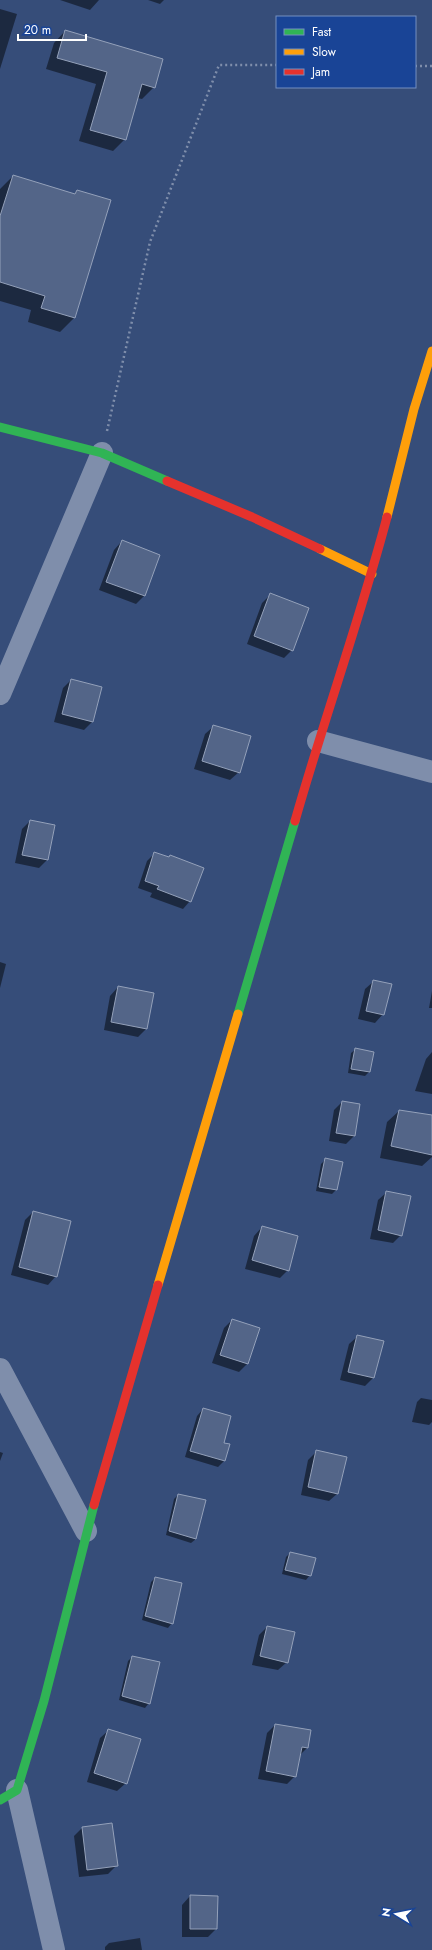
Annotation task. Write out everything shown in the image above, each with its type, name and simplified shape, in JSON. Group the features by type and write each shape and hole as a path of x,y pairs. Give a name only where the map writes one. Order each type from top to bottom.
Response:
{"street":[{"path":"54,1950 8,1795 44,1702 86,1531 318,741 372,574 414,409 432,351"},
{"path":"0,427 102,453 252,517 372,574"},
{"path":"0,694 102,453"},
{"path":"318,741 432,772"},
{"path":"0,1369 86,1531"}],"path":[{"path":"102,453 150,242 219,65 276,66"},
{"path":"416,66 432,66"}],"building":[{"path":"65,30 163,59 155,88 142,84 126,140 90,130 107,72 57,58"},
{"path":"13,175 75,194 77,190 111,200 75,318 41,308 45,296 0,282 0,216"},
{"path":"122,540 160,555 145,596 106,582"},
{"path":"270,593 309,608 293,651 254,636"},
{"path":"71,679 102,687 93,722 62,714"},
{"path":"213,725 251,736 240,773 202,761"},
{"path":"30,820 55,825 48,860 22,855"},
{"path":"154,852 169,857 170,855 204,868 191,902 157,889 159,886 145,881"},
{"path":"373,980 392,984 384,1015 366,1011"},
{"path":"118,986 154,993 147,1029 111,1022"},
{"path":"355,1048 374,1052 370,1072 351,1069"},
{"path":"342,1101 360,1104 355,1136 336,1133"},
{"path":"399,1110 432,1115 432,1155 391,1146"},
{"path":"325,1158 343,1162 337,1190 319,1187"},
{"path":"386,1191 411,1196 402,1236 378,1230"},
{"path":"33,1211 71,1221 57,1277 19,1267"},
{"path":"262,1226 298,1236 289,1271 252,1260"},
{"path":"232,1319 260,1328 248,1364 220,1355"},
{"path":"357,1335 384,1341 374,1378 348,1372"},
{"path":"203,1408 231,1416 224,1443 230,1444 225,1461 190,1451"},
{"path":"316,1450 347,1457 338,1494 308,1487"},
{"path":"178,1494 206,1500 196,1539 169,1531"},
{"path":"290,1552 316,1558 311,1576 285,1570"},
{"path":"155,1577 182,1583 173,1624 145,1616"},
{"path":"267,1626 295,1632 288,1663 260,1656"},
{"path":"132,1656 160,1662 150,1704 122,1696"},
{"path":"275,1724 311,1730 308,1748 302,1747 296,1777 266,1771"},
{"path":"108,1729 141,1739 127,1784 94,1773"},
{"path":"112,1823 118,1866 87,1870 82,1827"},
{"path":"190,1895 218,1896 217,1929 190,1929"}],"traffic: fast":[{"path":"0,427 102,453 167,481"},
{"path":"238,1014 295,821"},
{"path":"0,1800 17,1790 44,1701 94,1505"}],"traffic: slow":[{"path":"387,517 414,409 432,351"},
{"path":"320,549 372,574"},
{"path":"158,1285 238,1014"}],"traffic: jam":[{"path":"167,481 252,517 320,549"},
{"path":"295,821 387,517"},
{"path":"94,1505 158,1285"}]}
